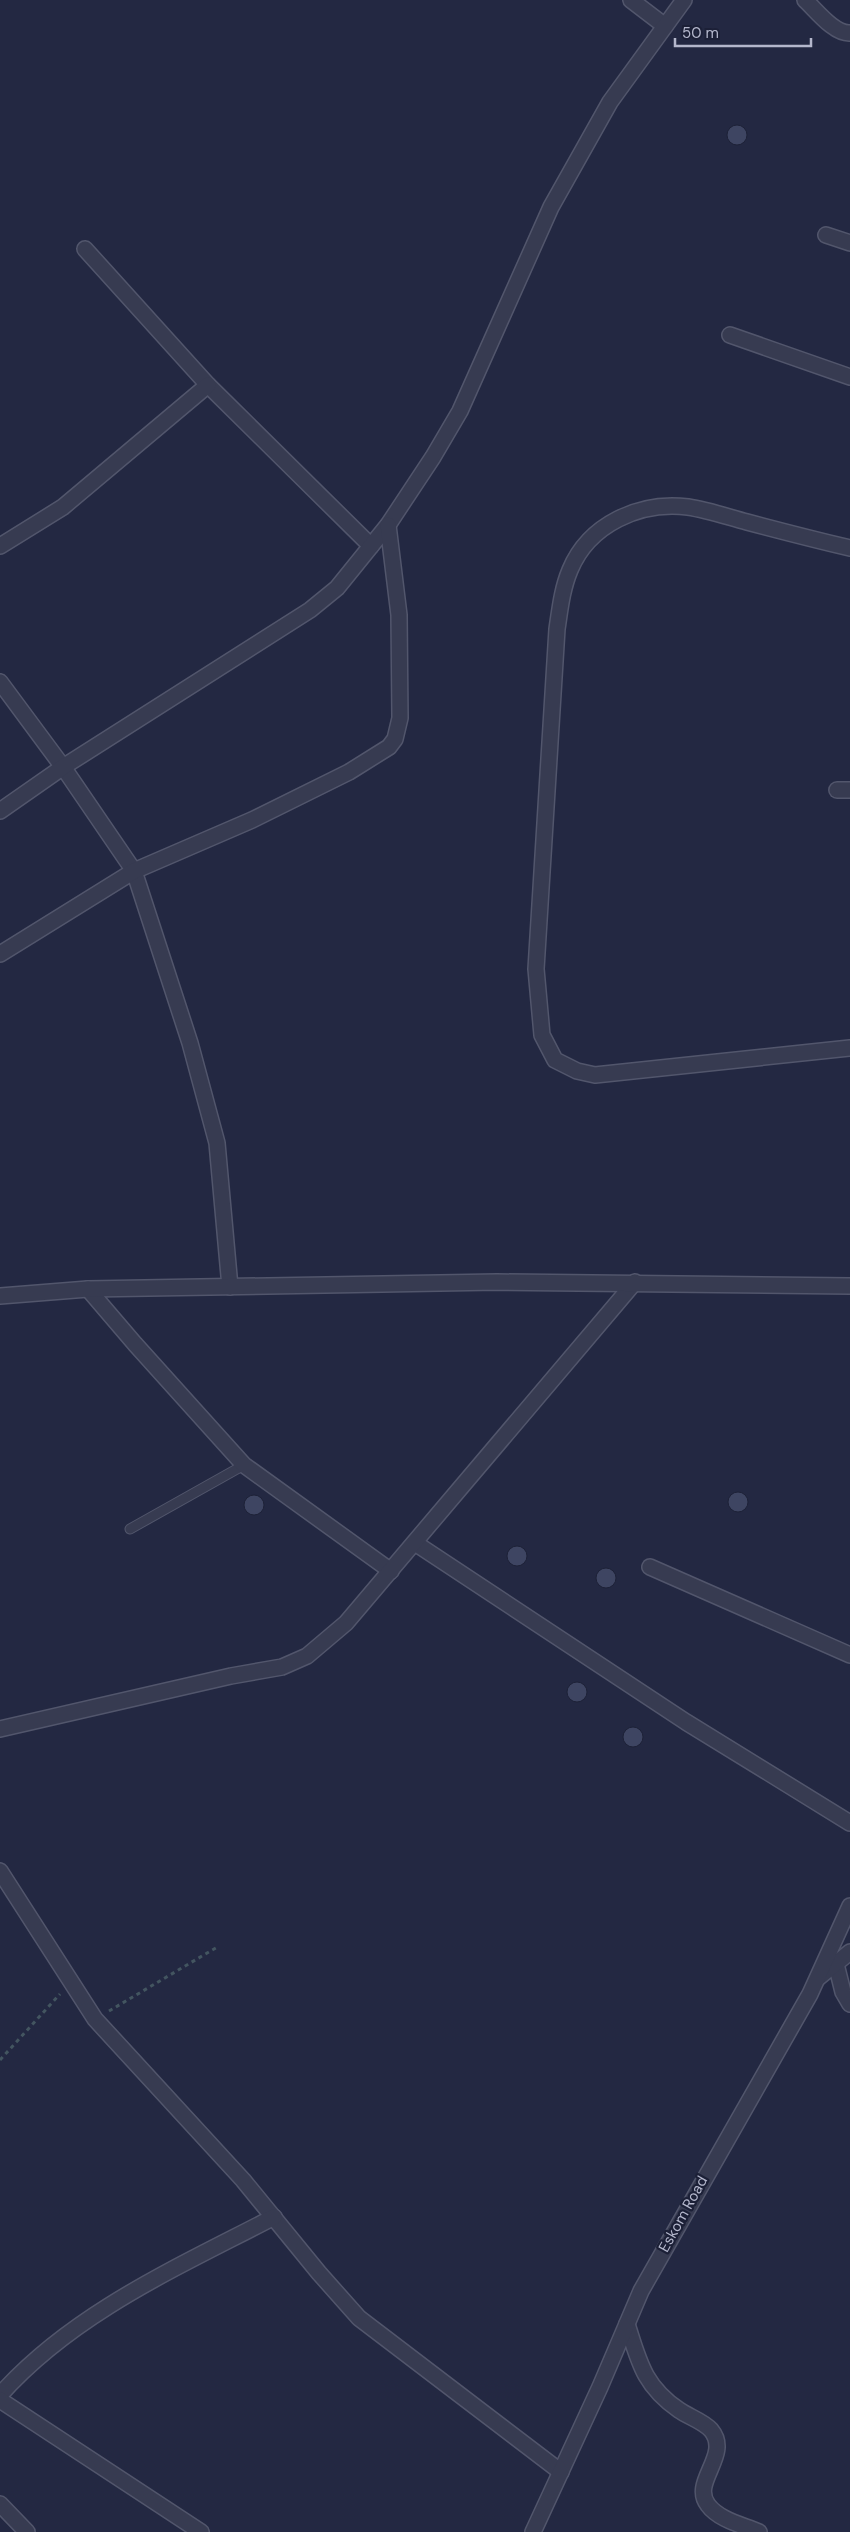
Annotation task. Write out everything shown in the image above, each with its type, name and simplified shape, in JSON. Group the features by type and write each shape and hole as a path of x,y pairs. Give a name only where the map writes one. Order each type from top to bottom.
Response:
{"street":[{"path":"632,0 665,26"},
{"path":"0,811 63,767 310,610 337,588 388,525 434,457 460,411 556,199 610,102 684,0"},
{"path":"804,0 832,26 845,33 850,33"},
{"path":"826,235 850,243"},
{"path":"85,249 208,385 371,546"},
{"path":"730,335 850,378"},
{"path":"0,546 70,502 208,385"},
{"path":"850,548 688,507 656,506 628,513 608,523 586,546 571,568 562,594 557,629 536,969 542,1035 555,1060 577,1071 595,1075 850,1048"},
{"path":"0,954 134,872 252,820 349,772 376,757 395,739 400,718 399,615 388,525"},
{"path":"0,682 63,767 134,872 190,1043 217,1143 230,1287"},
{"path":"0,1296 88,1288 497,1282 635,1282 850,1286"},
{"path":"0,1730 231,1676 282,1667 307,1656 346,1623 635,1282"},
{"path":"88,1288 152,1363 244,1465 391,1571"},
{"path":"415,1543 686,1722 850,1823"},
{"path":"650,1567 850,1655"},
{"path":"0,1871 95,2019 243,2180 319,2273 359,2318 561,2472"},
{"name":"Eskom Road","path":"533,2532 653,2269 810,1994 850,1906"},
{"path":"815,1981 850,1952"},
{"path":"836,1964 844,1992 850,2004"},
{"path":"0,2395 18,2375 52,2345 95,2316 161,2275 274,2217"},
{"path":"627,2324 642,2371 648,2382 678,2409 711,2431 717,2442 716,2457 704,2486 703,2497 709,2506 724,2518 759,2532"},
{"path":"0,2400 201,2532"},
{"path":"0,2504 27,2532"}],"lane":[{"path":"130,1529 244,1465"}],"path":[{"path":"95,2019 219,1946"},
{"path":"0,2060 72,1982"}],"building":[{"path":"733,125 741,125 747,131 747,139 741,145 733,145 727,139 727,131"},
{"path":"734,1492 742,1492 748,1498 748,1506 742,1512 734,1512 728,1506 728,1498"},
{"path":"250,1495 258,1495 264,1501 264,1509 258,1515 250,1515 244,1509 244,1501"},
{"path":"513,1546 521,1546 527,1552 527,1560 521,1566 513,1566 507,1560 507,1552"},
{"path":"602,1568 610,1568 616,1574 616,1582 610,1588 602,1588 596,1582 596,1574"},
{"path":"573,1682 581,1682 587,1688 587,1696 581,1702 573,1702 567,1696 567,1688"},
{"path":"629,1727 637,1727 643,1733 643,1741 637,1747 629,1747 623,1741 623,1733"}]}
